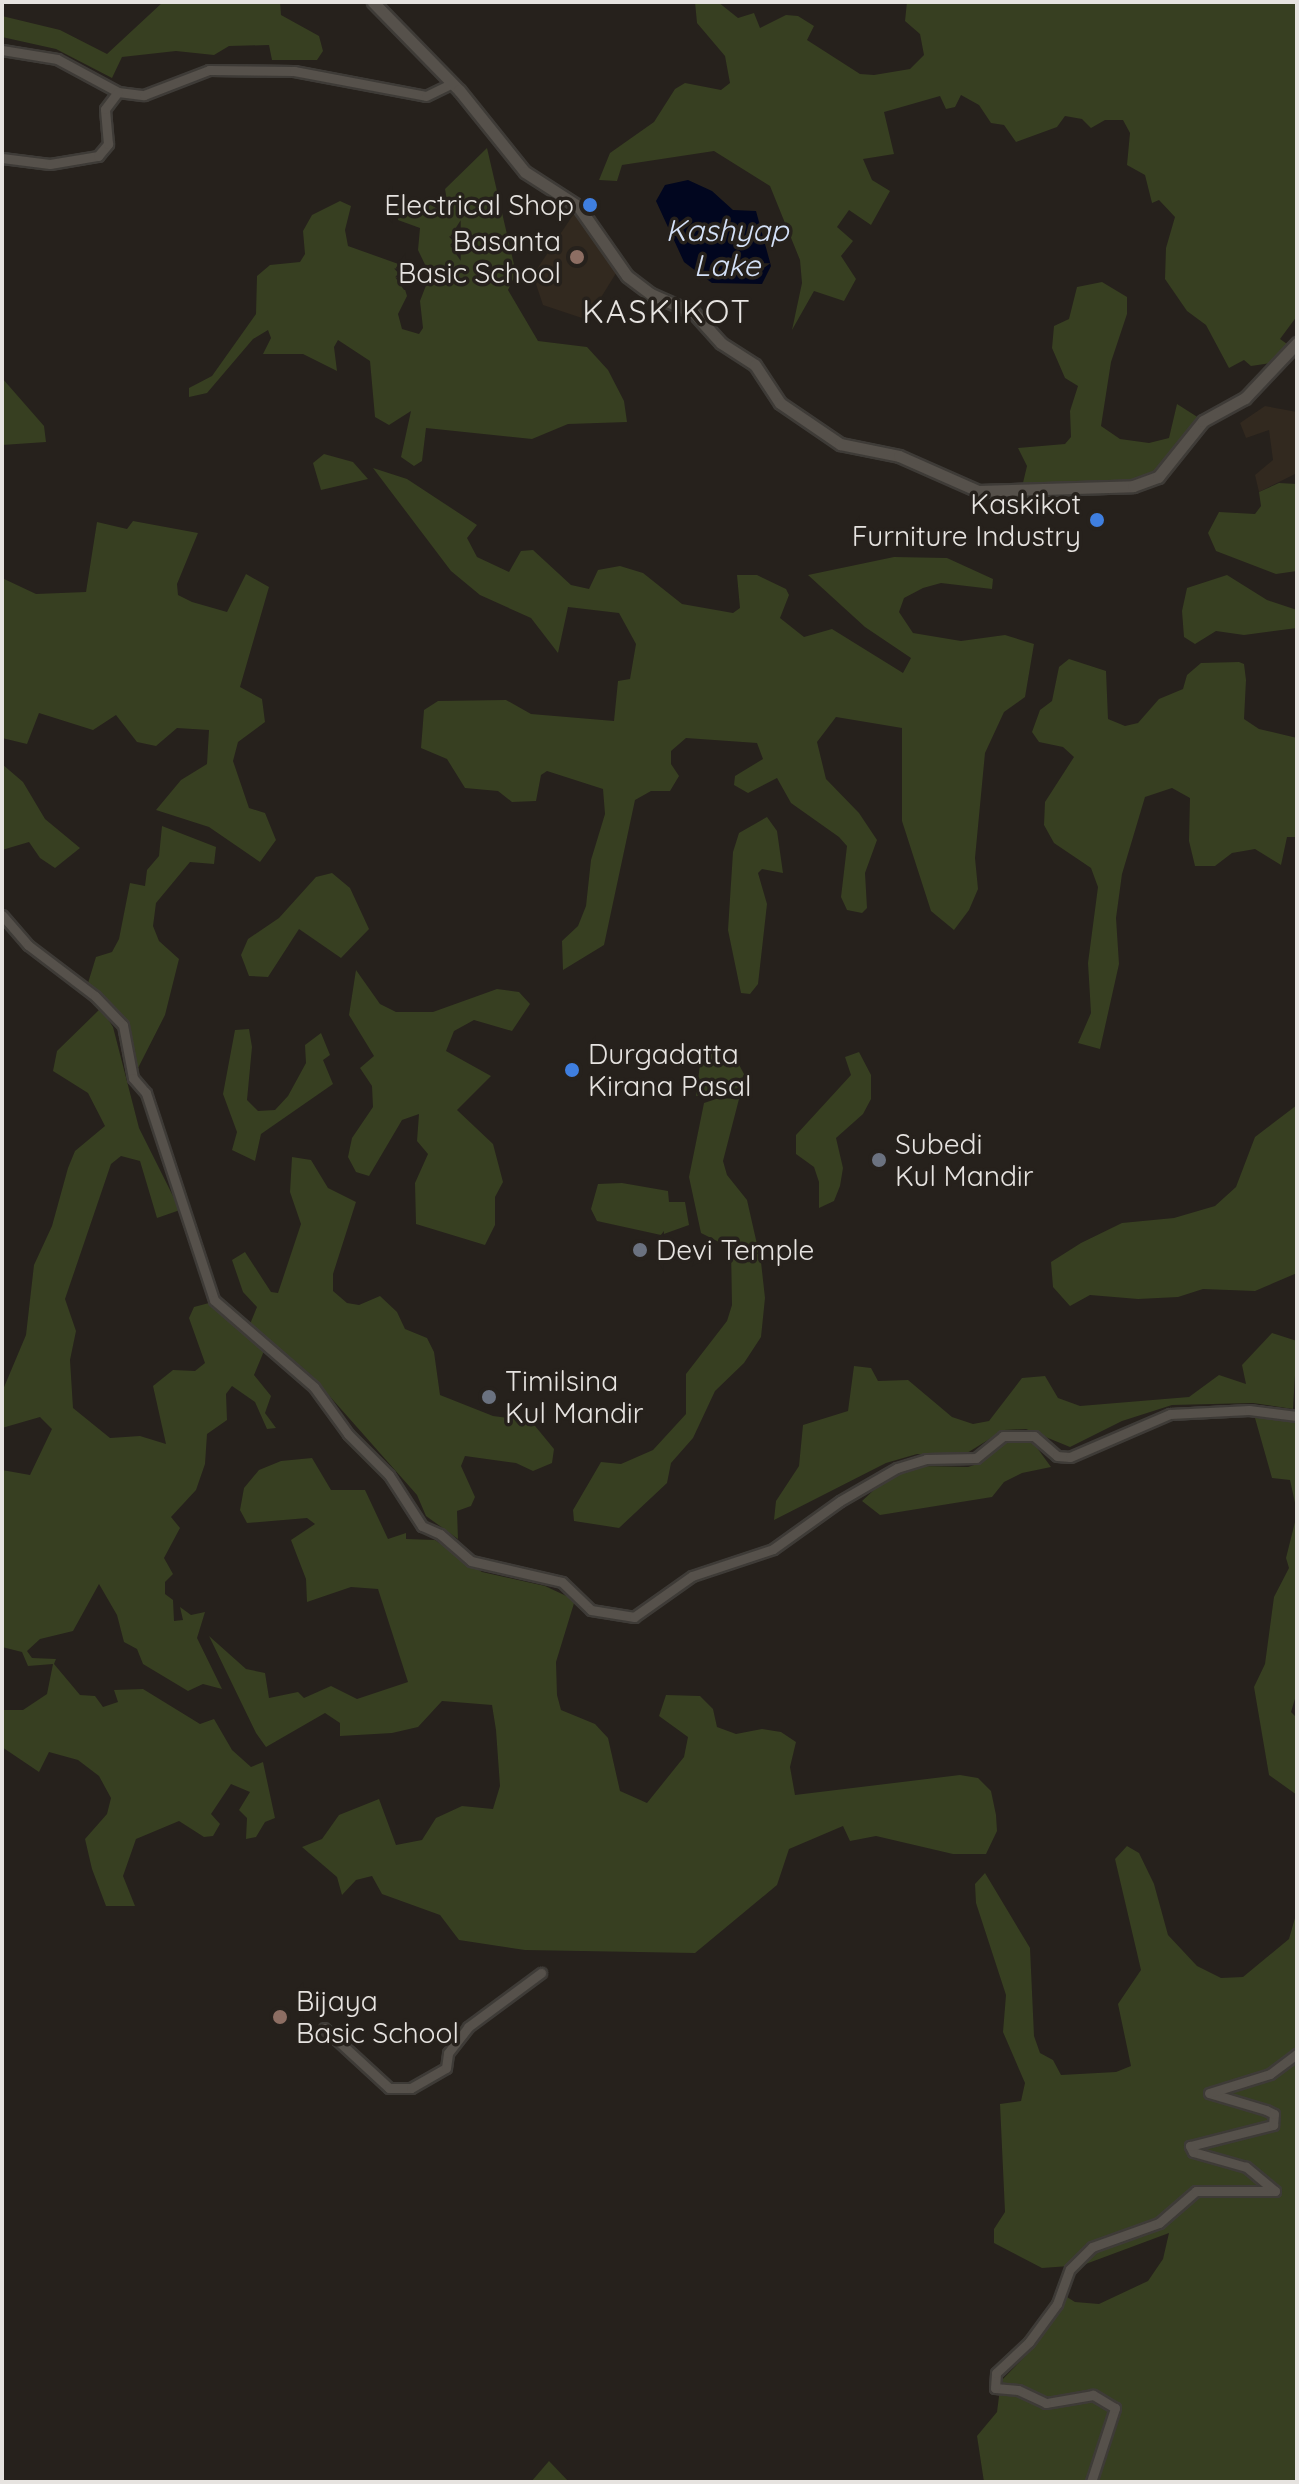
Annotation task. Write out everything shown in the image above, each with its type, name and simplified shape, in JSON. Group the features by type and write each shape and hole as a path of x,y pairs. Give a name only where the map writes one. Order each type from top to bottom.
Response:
{"street":[{"path":"373,2 451,84 525,172 578,206 627,276 651,294 694,313 721,343 755,365 780,403 802,423 840,444 899,456 978,491 1115,488 1158,477 1203,421 1245,398 1297,343"},
{"path":"2,50 57,59 118,92 144,95 209,70 294,71 426,96 451,84"},
{"path":"2,158 50,164 98,156 108,144 105,109 118,92"},
{"path":"2,915 28,945 95,996 123,1025 133,1078 146,1093 214,1300 314,1387 348,1434 389,1475 422,1526 440,1534 471,1561 562,1582 591,1610 634,1617 692,1576 773,1549 897,1468 926,1459 976,1458 1003,1436 1034,1436 1057,1456 1070,1457 1170,1414 1249,1410 1297,1416"},
{"path":"324,2028 389,2088 411,2088 446,2068 452,2057 448,2053 468,2027 541,1973"},
{"path":"1091,2482 1115,2408 1093,2395 1046,2403 1018,2390 995,2388 996,2373 1029,2342 1057,2304 1070,2269 1092,2247 1159,2223 1196,2191 1275,2191 1246,2167 1193,2152 1190,2146 1273,2125 1274,2114 1209,2093 1270,2074 1297,2054"}],"shaded area":[{"name":"Basanta Basic School","path":"575,212 618,270 592,312 582,318 543,305 533,275"},
{"path":"1265,406 1297,412 1297,473 1259,492 1255,475 1273,460 1269,430 1246,438 1240,423"}],"green space":[{"path":"163,2 280,2 281,15 319,36 323,51 317,60 272,60 269,45 229,46 214,55 176,51 122,57 112,78 56,49 2,37 2,16 60,30 107,54"},
{"path":"695,2 718,2 738,18 754,13 760,28 786,15 798,16 814,26 807,40 860,74 874,75 910,69 924,55 920,34 905,21 907,2 1297,2 1297,316 1280,339 1290,346 1271,363 1251,366 1244,360 1229,368 1206,325 1187,311 1165,279 1166,248 1175,217 1159,200 1152,203 1145,175 1127,165 1130,133 1123,120 1105,120 1091,128 1082,119 1065,116 1057,127 1016,142 1004,125 991,123 979,105 961,95 955,107 946,109 940,96 884,112 894,154 863,159 872,180 890,191 871,225 849,210 837,227 853,241 841,256 856,279 844,301 814,291 792,330 802,283 800,260 770,186 714,151 622,165 617,181 599,180 610,153 654,122 675,89 685,83 721,90 730,83 725,56 697,23"},
{"path":"487,148 516,273 508,290 538,341 587,347 608,370 624,401 627,422 568,424 532,439 426,428 422,461 414,466 401,457 411,411 389,425 375,417 370,361 338,340 334,347 337,371 303,354 263,354 271,338 268,330 253,339 207,393 189,397 189,388 212,376 256,314 257,276 270,265 300,262 305,254 303,231 312,215 340,201 351,206 345,230 348,246 404,266 401,276 407,296 398,314 402,329 419,334 423,328 420,301 430,275 418,250 420,228 398,220 397,207 418,198 436,208 448,207 445,189"},
{"path":"1102,282 1127,297 1127,314 1111,362 1101,426 1120,439 1149,443 1169,438 1177,404 1199,418 1154,476 1123,484 1022,487 1027,466 1018,448 1065,444 1071,437 1070,411 1078,386 1065,378 1052,348 1054,326 1069,319 1077,287"},
{"path":"2,378 44,426 46,442 2,445"},
{"path":"324,454 353,462 368,479 321,490 313,463"},
{"path":"373,468 407,479 477,525 467,538 477,557 509,572 521,551 533,550 571,585 589,589 598,570 620,566 643,573 682,604 733,613 740,608 737,575 757,575 786,589 789,595 780,618 804,637 832,629 903,673 911,658 865,627 808,575 894,557 947,558 993,579 992,589 941,583 923,588 904,598 899,612 913,633 961,641 1005,635 1034,644 1025,697 1004,712 985,753 975,858 978,889 969,910 954,930 931,911 902,821 902,728 836,717 817,742 826,779 859,813 877,840 865,873 867,908 862,913 847,910 841,897 847,846 839,837 791,803 777,778 748,793 734,785 735,776 763,759 757,743 686,738 671,751 671,764 679,776 670,791 651,791 635,800 604,945 563,970 562,941 578,926 586,906 591,860 605,814 603,789 547,771 541,775 536,801 512,802 498,791 465,788 447,759 421,748 424,710 438,701 506,700 531,714 614,721 618,681 630,679 636,644 619,613 568,607 558,653 531,618 480,595 451,571"},
{"path":"1279,483 1297,484 1297,571 1276,574 1216,551 1208,533 1219,512 1255,514 1261,506 1259,492"},
{"path":"133,521 198,533 177,584 178,595 192,602 227,612 246,574 269,587 240,687 262,699 265,722 238,742 233,761 249,808 265,813 276,840 260,862 209,827 156,810 181,780 207,764 209,730 177,728 156,746 137,742 116,715 93,730 39,713 27,744 2,738 2,578 36,594 86,592 97,522 127,529"},
{"path":"1227,575 1267,600 1297,610 1297,628 1244,635 1216,631 1195,644 1184,637 1182,611 1187,588"},
{"path":"1069,659 1106,671 1108,719 1125,726 1138,723 1159,699 1183,689 1187,675 1201,663 1239,662 1244,664 1246,680 1244,719 1259,729 1297,738 1297,837 1287,837 1281,865 1255,849 1232,853 1215,866 1195,866 1189,841 1190,798 1172,788 1145,797 1122,874 1116,918 1119,964 1100,1049 1078,1043 1091,1013 1088,963 1098,887 1091,868 1054,843 1044,825 1045,802 1074,757 1063,747 1039,742 1032,732 1040,710 1052,701 1059,667"},
{"path":"2,764 23,782 45,819 80,848 55,868 40,858 29,842 2,850"},
{"path":"767,817 777,831 783,873 762,869 758,873 767,904 758,984 750,994 741,993 728,930 733,852 739,833"},
{"path":"162,826 216,847 214,864 190,862 156,903 153,926 159,941 179,959 165,1015 136,1072 128,1021 88,983 96,957 112,952 119,939 130,883 145,886 147,870 159,856"},
{"path":"332,873 350,888 369,929 341,958 299,929 268,977 249,976 241,955 248,939 279,918 316,877"},
{"path":"356,970 380,1004 396,1012 433,1012 497,989 519,992 530,1004 512,1031 474,1020 454,1031 446,1051 491,1076 457,1110 493,1144 503,1182 495,1197 495,1225 485,1245 416,1224 415,1183 428,1154 417,1141 419,1114 402,1120 369,1176 356,1172 348,1157 352,1138 373,1107 372,1086 360,1068 374,1056 349,1015"},
{"path":"101,1008 113,1027 139,1128 180,1210 157,1218 140,1161 121,1156 111,1164 65,1299 76,1331 70,1360 73,1408 110,1438 140,1436 166,1444 153,1386 173,1370 195,1371 205,1363 189,1318 194,1307 209,1303 264,1351 254,1375 271,1396 265,1413 276,1428 267,1429 255,1402 232,1386 226,1394 227,1420 207,1434 205,1464 196,1490 171,1517 180,1528 164,1558 173,1574 165,1582 165,1594 173,1600 174,1621 183,1620 180,1607 191,1615 205,1612 197,1638 222,1689 203,1684 188,1691 143,1664 137,1649 124,1642 117,1615 99,1584 73,1631 40,1639 27,1651 32,1658 56,1659 54,1664 80,1695 95,1696 103,1707 118,1702 114,1690 143,1689 200,1724 214,1719 232,1750 251,1767 263,1762 275,1818 265,1822 256,1837 246,1839 247,1818 239,1810 250,1792 231,1784 211,1814 220,1824 213,1836 204,1837 179,1821 136,1839 123,1876 135,1906 106,1906 92,1869 85,1839 107,1814 111,1798 99,1776 78,1760 49,1752 39,1772 2,1747 2,1710 23,1710 47,1694 53,1664 28,1666 22,1652 2,1647 2,1470 30,1475 52,1429 40,1417 2,1428 2,1392 26,1335 34,1265 52,1226 68,1168 75,1151 105,1126 88,1093 53,1071 57,1051"},
{"path":"249,1029 252,1047 247,1100 258,1111 275,1110 288,1096 306,1063 305,1045 321,1033 330,1055 323,1060 333,1084 261,1134 255,1161 232,1150 237,1132 223,1094 235,1030"},
{"path":"859,1052 871,1075 871,1099 863,1114 836,1138 843,1168 840,1186 834,1201 819,1208 819,1182 814,1167 796,1154 796,1135 851,1075 845,1057"},
{"path":"713,1053 738,1063 744,1074 738,1088 696,1096 701,1057"},
{"path":"719,1098 739,1099 723,1161 727,1175 747,1200 761,1262 765,1298 761,1337 744,1363 715,1391 693,1438 671,1463 667,1483 619,1528 574,1521 573,1510 601,1462 621,1464 653,1450 686,1414 686,1374 727,1321 732,1305 731,1248 701,1233 689,1177 704,1103"},
{"path":"1297,1105 1297,1273 1255,1291 1203,1289 1178,1297 1138,1299 1090,1295 1070,1306 1053,1287 1051,1262 1081,1243 1122,1223 1174,1218 1215,1206 1236,1187 1255,1137"},
{"path":"292,1157 311,1160 328,1188 356,1202 333,1274 333,1291 347,1303 359,1305 380,1296 397,1312 405,1329 427,1338 434,1352 440,1395 493,1416 531,1421 554,1449 552,1463 533,1471 516,1463 465,1456 461,1466 475,1497 471,1506 457,1511 458,1539 426,1516 417,1495 310,1374 250,1324 257,1307 243,1292 232,1260 245,1252 271,1292 278,1293 301,1224 290,1192"},
{"path":"622,1183 668,1191 669,1202 685,1202 689,1225 661,1235 597,1221 591,1209 598,1184"},
{"path":"1272,1333 1297,1341 1293,1409 1253,1403 1172,1405 1122,1421 1070,1447 1026,1429 1004,1430 959,1458 917,1454 886,1463 774,1520 776,1501 799,1466 803,1425 848,1411 854,1366 871,1368 878,1381 908,1380 952,1417 973,1424 989,1421 1022,1378 1045,1376 1058,1398 1080,1406 1189,1397 1219,1375 1246,1384 1242,1365"},
{"path":"1255,1418 1297,1419 1297,1512 1290,1480 1272,1478"},
{"path":"1019,1437 1035,1445 1051,1467 1022,1473 1004,1482 992,1497 880,1515 862,1501 890,1475 921,1466 968,1467 983,1462 1007,1439"},
{"path":"312,1458 331,1490 365,1490 388,1539 406,1533 406,1539 435,1540 482,1572 545,1586 575,1600 556,1662 557,1695 561,1710 595,1724 608,1738 620,1791 647,1803 684,1757 688,1737 659,1716 666,1695 700,1696 713,1709 717,1727 736,1734 762,1729 781,1732 796,1742 790,1767 795,1795 960,1775 978,1778 991,1791 996,1815 997,1831 986,1854 953,1854 876,1836 850,1841 843,1826 789,1849 777,1885 695,1953 525,1950 459,1940 440,1915 382,1894 372,1876 356,1880 342,1895 337,1877 302,1847 322,1839 339,1815 379,1799 396,1845 422,1840 436,1818 462,1806 493,1809 500,1786 492,1705 442,1701 418,1727 392,1733 340,1736 340,1723 325,1713 266,1747 256,1733 209,1636 246,1669 265,1673 269,1698 298,1692 304,1698 331,1686 357,1699 408,1682 378,1589 351,1587 307,1602 306,1579 291,1540 315,1524 307,1518 247,1523 240,1510 244,1488 259,1470 281,1461"},
{"path":"1297,1514 1297,1692 1291,1712 1297,1718 1297,1795 1269,1775 1254,1687 1265,1664 1274,1597 1289,1568 1286,1558"},
{"path":"1127,1846 1139,1853 1154,1884 1168,1935 1197,1966 1221,1978 1243,1977 1289,1939 1297,1911 1297,2482 984,2482 977,2436 997,2412 1001,2381 1035,2346 1055,2297 1062,2294 1075,2302 1099,2304 1148,2281 1163,2259 1169,2233 1083,2265 1042,2268 994,2243 994,2229 1005,2212 1000,2104 1021,2101 1025,2083 1003,2032 1006,1995 976,1903 975,1884 985,1873 1030,1948 1034,2036 1040,2053 1053,2060 1061,2075 1116,2072 1131,2066 1118,2004 1141,1970 1115,1859"},
{"path":"549,2461 569,2482 531,2482"}],"water":[{"name":"Kashyap Lake","path":"688,180 712,191 733,210 756,211 771,266 762,284 712,283 684,262 656,201 665,185"}],"place":[{"name":"Electrical Shop","path":"590,205"},
{"name":"Basanta Basic School","path":"577,257"},
{"name":"Kaskikot Furniture Industry","path":"1097,520"},
{"name":"Durgadatta Kirana Pasal","path":"572,1070"},
{"name":"Subedi Kul Mandir","path":"879,1160"},
{"name":"Devi Temple","path":"640,1250"},
{"name":"Timilsina Kul Mandir","path":"489,1397"},
{"name":"Bijaya Basic School","path":"280,2017"}],"district":[{"name":"KASKIKOT","path":"667,311"}]}
